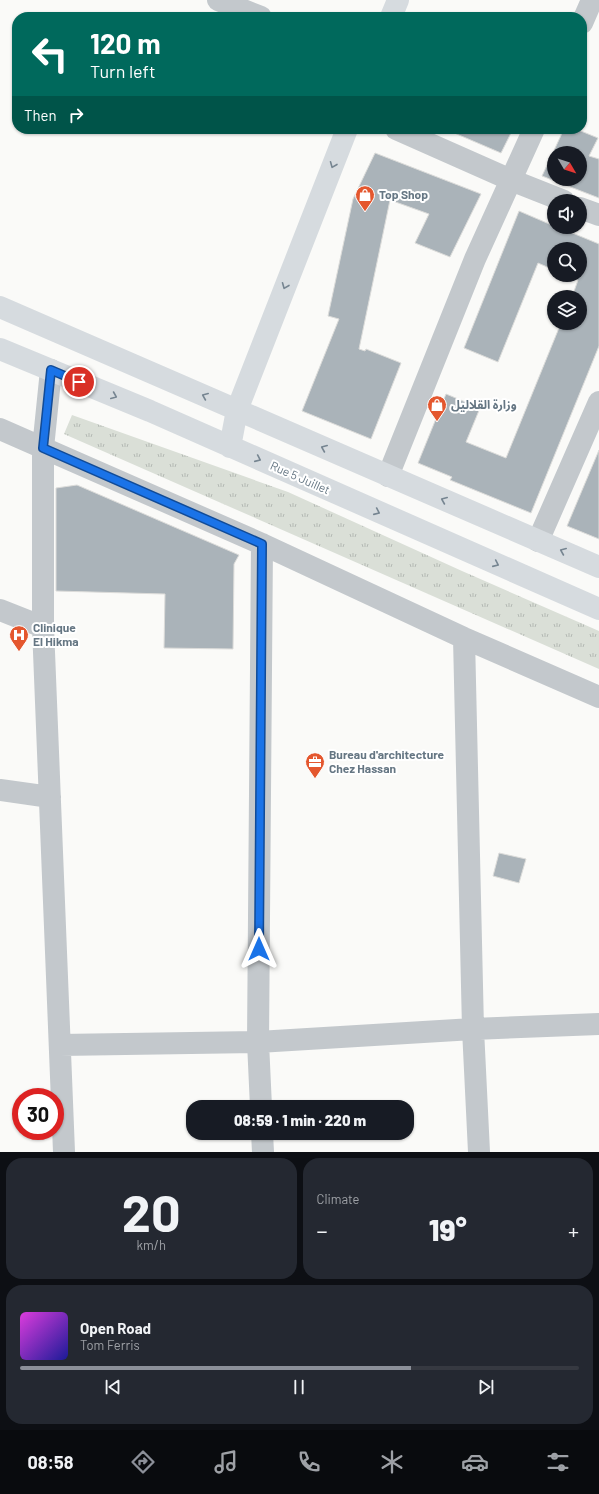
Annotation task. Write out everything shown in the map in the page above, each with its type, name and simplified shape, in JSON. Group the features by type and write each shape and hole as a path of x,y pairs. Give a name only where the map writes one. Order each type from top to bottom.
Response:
{"main road":[{"path":"393,12 398,0"},
{"path":"230,447 237,410 345,134"},
{"path":"0,307 599,567"},
{"name":"Rue 5 Juillet","path":"0,349 230,447 599,609"}],"street":[{"path":"218,0 248,12"},
{"path":"587,12 592,0"},
{"path":"407,134 547,194"},
{"path":"388,476 472,266 532,134"},
{"path":"587,211 599,216"},
{"path":"51,370 43,448 43,627 64,1152"},
{"path":"538,541 599,402"},
{"path":"0,429 262,544 464,638 599,697"},
{"path":"261,1100 258,1042 262,544"},
{"path":"0,610 43,627"},
{"path":"464,638 473,1028 479,1152"},
{"path":"0,790 50,797"},
{"path":"60,1045 258,1042 473,1028 599,1024"},
{"path":"262,1140 263,1152"}],"green space":[{"path":"72,415 288,492 599,631 599,669 64,434"}],"building":[{"path":"457,134 510,134 501,153"},
{"path":"562,134 587,134 598,138 589,156 599,159 599,198 568,186 587,186 587,146 556,146"},
{"path":"375,153 481,194 450,257 415,243 429,214 390,200 359,349 365,351 366,349 401,363 371,439 302,411 339,319 328,316 353,199"},
{"path":"547,165 547,178 542,176"},
{"path":"519,211 547,223 547,234 575,234 599,244 599,346 531,513 450,480 452,477 418,463 446,394 480,408 466,442 506,458 558,330 587,330 587,290 574,290 577,282 587,282 587,242 547,242 547,267 538,263 498,362 464,348"},
{"path":"599,450 599,539 567,526"},
{"path":"77,485 239,555 234,564 233,649 164,648 165,594 56,591 56,488"},
{"path":"499,853 526,859 519,883 493,876"}],"place":[{"name":"Top Shop","path":"365,212"},
{"name":"وزارة القلاليل","path":"437,422"},
{"name":"Clinique El Hikma","path":"19,652"},
{"name":"Bureau d'architecture Chez Hassan","path":"315,779"}],"route":[{"path":"79,382 51,370 43,448 262,544 259,949"}]}
